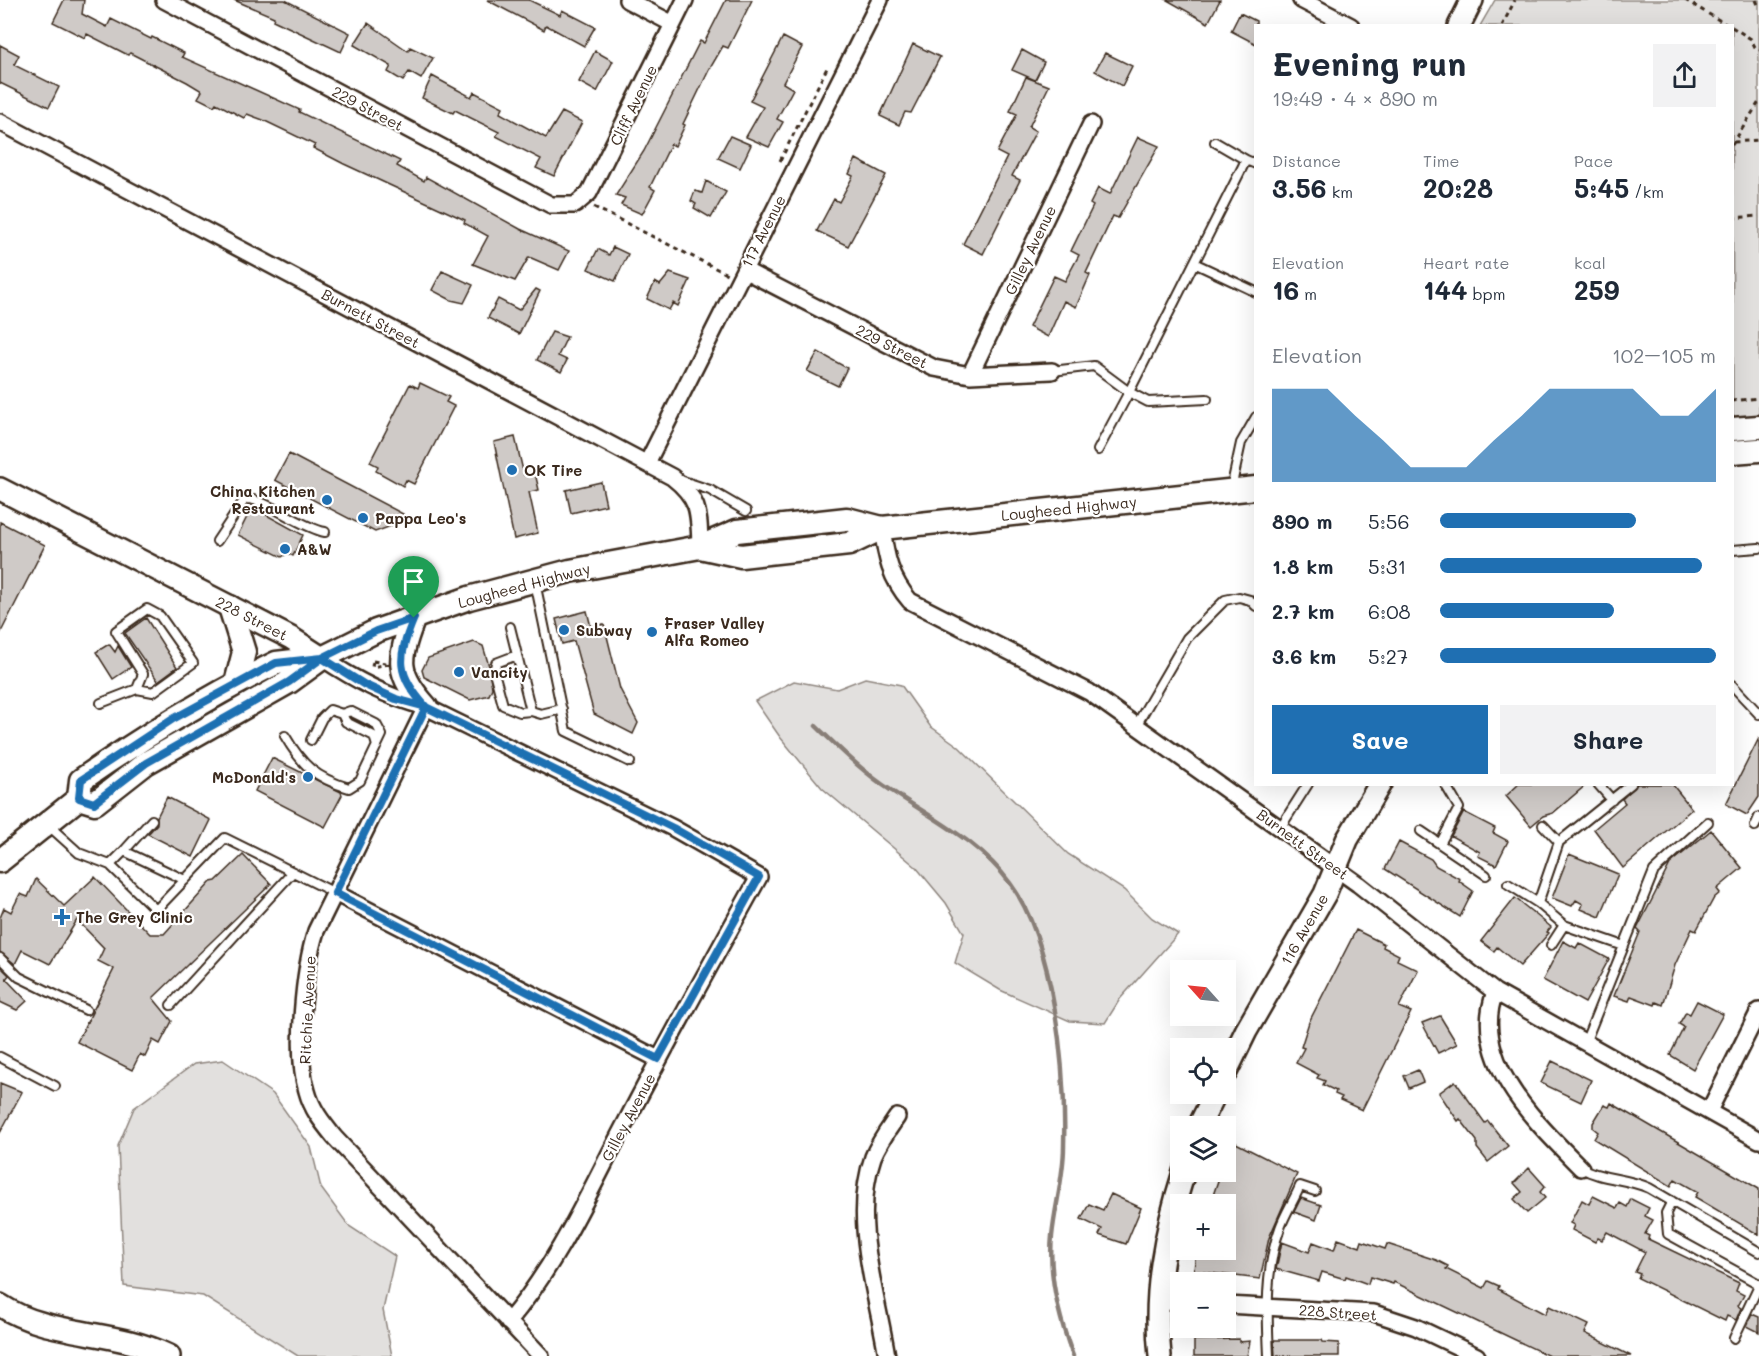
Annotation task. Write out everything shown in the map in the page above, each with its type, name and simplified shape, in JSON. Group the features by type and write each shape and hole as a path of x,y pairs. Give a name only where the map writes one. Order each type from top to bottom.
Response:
{"main road":[{"path":"1734,429 1759,427"},
{"path":"1734,452 1759,450"},
{"name":"Lougheed Highway","path":"79,798 94,803 154,758 289,682 322,658 376,631 469,598 570,571 700,547 737,531 774,526 847,519 882,528 1254,488"},
{"path":"230,607 244,652 236,683"},
{"path":"414,618 402,646 400,664 408,687 426,707"},
{"name":"Lougheed Highway","path":"0,861 79,798 81,780 157,729 236,683 276,663 322,658"}],"street":[{"name":"229 Street","path":"164,0 551,205 579,202"},
{"path":"627,0 673,24"},
{"name":"Cliff Avenue","path":"579,202 590,193 685,0"},
{"name":"117 Avenue","path":"647,463 880,0"},
{"path":"1301,0 1347,24"},
{"path":"1460,24 1472,0"},
{"name":"Burnett Street","path":"0,122 672,477 693,497 699,521 700,547"},
{"name":"Gilley Avenue","path":"970,375 1091,124"},
{"name":"229 Street","path":"744,270 934,368 970,375 1052,371"},
{"name":"228 Street","path":"0,489 291,638 365,685 396,699 426,707 673,828 759,877"},
{"name":"Burnett Street","path":"882,528 887,562 895,584 910,601 1089,692 1337,868 1406,919 1496,992 1759,1140"},
{"name":"Ritchie Avenue","path":"426,707 316,931 310,950 303,1021 302,1065 306,1091 315,1113 335,1138 541,1356"},
{"name":"116 Avenue","path":"1236,1054 1337,868 1347,840 1379,786"},
{"name":"Gilley Avenue","path":"508,1322 534,1291 550,1265 658,1059 759,877"},
{"path":"335,893 658,1059"},
{"path":"1496,992 1490,1011 1491,1035 1495,1056 1505,1078 1547,1134 1581,1168"},
{"path":"1709,1111 1759,1011"},
{"path":"887,1356 871,1270 865,1221 869,1173 873,1157 897,1117"},
{"path":"1160,1356 1157,1302 1164,1248 1181,1182"},
{"path":"1157,1302 1170,1303"},
{"path":"0,1305 47,1325 116,1336 152,1347 169,1356"},
{"name":"228 Street","path":"1236,1306 1374,1313 1416,1327 1477,1356"}],"lane":[{"path":"1215,142 1254,163"},
{"path":"1098,450 1246,160"},
{"path":"1194,263 1254,291"},
{"path":"1052,371 1094,366 1129,392 1148,402 1207,399"},
{"path":"1231,491 1242,443 1254,421"},
{"path":"672,477 710,490 746,510"},
{"path":"217,541 245,500 257,501 309,529 325,532"},
{"path":"1734,550 1759,548"},
{"path":"535,581 566,731 630,762"},
{"path":"1137,724 1187,638 1226,600 1239,597 1250,600 1254,604"},
{"path":"101,703 137,689 153,692 193,663 160,616 147,609 116,630 143,674 137,689"},
{"path":"510,627 531,711"},
{"path":"517,655 496,663 494,672 503,705 520,712 531,711 541,714 562,709"},
{"path":"1734,687 1759,714"},
{"path":"311,740 325,713 334,710 342,714 346,722 374,736 377,746"},
{"path":"285,736 300,762 308,769 349,788 360,781 382,735 376,724 350,711 342,714"},
{"path":"1280,828 1307,786"},
{"path":"1440,843 1459,808 1446,786"},
{"path":"1600,786 1611,800"},
{"path":"1538,903 1559,842 1628,786"},
{"path":"1755,826 1759,817"},
{"path":"110,865 152,820"},
{"path":"1585,1044 1654,871 1708,822"},
{"path":"46,823 79,853 110,865 156,910 225,838 335,893"},
{"path":"1543,825 1559,842"},
{"path":"1421,831 1486,875"},
{"path":"124,851 185,880"},
{"path":"171,1005 293,872"},
{"path":"1508,884 1538,903 1564,925 1624,946"},
{"path":"1551,945 1564,925"},
{"path":"0,958 19,977 86,1010"},
{"path":"0,1058 55,1086"},
{"path":"1581,1168 1605,1179 1637,1183 1759,1252"},
{"path":"1269,1356 1270,1266 1281,1226 1300,1186 1316,1191"},
{"path":"1672,1201 1666,1213 1668,1234 1759,1285 1734,1338"}],"path":[{"path":"1503,24 1515,0"},
{"path":"1685,0 1727,24"},
{"path":"1756,0 1759,7"},
{"path":"1734,28 1751,39 1759,50"},
{"path":"1734,142 1759,102"},
{"path":"1734,144 1759,140"},
{"path":"579,202 594,207 727,274"},
{"path":"1734,218 1759,216"},
{"path":"1734,401 1759,398"},
{"path":"373,662 390,664 381,666 372,668 373,662"}],"shaded area":[{"path":"1495,0 1759,0 1759,416 1734,419 1734,24 1481,24"},
{"path":"865,678 901,685 930,726 958,746 1068,854 1124,890 1152,918 1178,934 1120,999 1105,1023 1070,1021 1000,990 955,963 964,933 946,903 916,867 822,788 780,737 755,701 794,681 837,689"},
{"path":"223,1060 273,1094 311,1147 321,1188 349,1226 395,1256 383,1310 392,1356 298,1356 203,1296 124,1286 118,1146 134,1108 194,1064"}],"building":[{"path":"64,0 84,0 82,14 107,27 111,19 151,39 152,37 184,53 182,57 300,110 299,112 400,161 397,166 424,181 426,177 520,229 569,251 559,270 529,257 515,281 473,264 488,236 464,223 465,220 344,164 313,148 315,145 263,120 247,114 244,118 216,103 214,106 198,98 202,91 187,82 130,53 128,55 87,34 85,38 53,22"},
{"path":"234,0 285,0 350,33 341,52 273,20 274,17"},
{"path":"487,0 529,0 560,15 562,10 595,27 584,46 546,25 544,30"},
{"path":"726,0 752,0 728,48 723,46 709,70 675,146 671,144 650,187 655,190 642,214 621,205 625,198 616,195 644,151 700,41 704,43"},
{"path":"1167,0 1220,0 1208,23"},
{"path":"1240,13 1256,21 1254,43 1231,31"},
{"path":"368,23 408,51 410,47 433,58 421,79 409,72 403,81 388,72 391,66 354,45"},
{"path":"783,37 802,47 783,83 793,89 777,119 783,122 769,147 746,137 763,107 750,101"},
{"path":"913,44 940,57 911,113 905,112 899,125 880,116"},
{"path":"0,45 19,55 14,65 59,87 49,107 0,83"},
{"path":"1022,50 1044,62 1035,80 1012,70"},
{"path":"595,51 613,61 597,92 579,82"},
{"path":"1105,53 1132,66 1122,86 1095,71"},
{"path":"432,76 471,97 474,92 503,107 500,113 546,138 562,112 582,122 554,176 536,168 541,159 496,136 499,132 455,110 453,113 422,98"},
{"path":"1026,77 1049,86 1029,127 1036,131 1012,176 1020,180 983,254 963,244 1007,157 997,152 1017,114 1010,111"},
{"path":"730,136 751,145 740,168 718,158"},
{"path":"1138,137 1159,146 1118,218 1113,216 1086,273 1090,275 1076,307 1064,301 1048,337 1029,327 1054,276 1065,281 1079,255 1071,251 1093,206 1090,204 1098,188 1110,194"},
{"path":"856,159 886,175 848,246 817,231 834,199 839,202 853,176 849,174"},
{"path":"706,181 726,192 711,218 694,208 696,204 691,201 695,191 702,193"},
{"path":"613,247 628,254 615,281 588,269 598,249 609,255"},
{"path":"442,271 473,285 464,303 451,300 432,290"},
{"path":"670,273 690,280 678,306 673,303 669,310 647,299 655,282 660,285"},
{"path":"536,289 540,291 519,334 488,318 498,299 519,310"},
{"path":"552,332 567,337 558,356 567,360 561,372 537,360"},
{"path":"818,352 847,368 838,386 807,371"},
{"path":"420,383 449,397 446,402 454,406 414,484 406,480 403,486 376,471 378,466 370,462 410,384 418,388"},
{"path":"515,437 524,475 535,473 539,490 529,492 538,533 514,539 494,442"},
{"path":"289,454 403,514 397,524 375,532 275,480"},
{"path":"601,482 606,505 571,513 566,490"},
{"path":"252,507 303,535 293,556 288,553 282,557 238,535"},
{"path":"0,522 45,545 0,634"},
{"path":"587,611 591,627 604,624 620,689 638,723 633,734 594,714 574,641 562,644 556,619"},
{"path":"146,618 177,667 158,681 125,633"},
{"path":"474,642 483,646 489,666 492,688 489,695 470,700 424,677 422,670 428,658"},
{"path":"109,644 115,652 118,646 131,667 113,679 96,652"},
{"path":"1759,738 1759,797 1747,815 1726,804"},
{"path":"272,758 341,792 342,795 325,827 255,791"},
{"path":"1517,786 1585,786 1553,813 1543,816 1531,826 1506,796"},
{"path":"1635,786 1674,786 1692,809 1623,868 1594,829 1625,803 1622,799"},
{"path":"167,797 211,820 193,857 148,834 157,824 157,817"},
{"path":"1464,812 1495,828 1493,833 1508,841 1496,865 1478,856 1480,852 1451,836"},
{"path":"1711,830 1742,868 1717,889 1720,893 1714,898 1696,931 1692,929 1675,965 1663,1005 1656,1002 1655,1005 1631,996 1629,1001 1614,996 1640,932 1637,929 1670,864"},
{"path":"1399,842 1431,859 1436,866 1460,879 1459,881 1473,891 1460,917 1385,869"},
{"path":"1569,854 1618,874 1600,917 1581,909 1583,904 1576,900 1572,906 1552,898"},
{"path":"243,855 271,884 153,998 172,1021 160,1044 153,1040 145,1057 140,1054 132,1070 77,1042 114,969 98,961 104,948 77,920 50,964 22,950 15,964 0,952 0,918 4,908 11,912 20,894 28,897 36,879 64,906 95,877 150,934 164,934 211,882 216,881"},
{"path":"1515,898 1551,927 1547,932 1549,933 1520,966 1497,947 1494,951 1481,941"},
{"path":"1356,930 1384,944 1383,947 1399,955 1397,960 1418,970 1399,1007 1411,1012 1362,1110 1340,1100 1342,1097 1335,1094 1336,1091 1323,1085 1325,1081 1317,1078 1319,1075 1296,1063 1304,1048 1301,1047 1309,1022"},
{"path":"1563,941 1576,948 1579,943 1609,959 1585,1003 1543,980"},
{"path":"0,966 9,975 6,979 27,1001 17,1010 0,1002"},
{"path":"1697,1001 1723,1014 1693,1069 1670,1055 1684,1027 1679,1024 1686,1012 1690,1014"},
{"path":"1440,1016 1457,1044 1438,1053 1422,1023"},
{"path":"1552,1061 1591,1080 1581,1102 1541,1083"},
{"path":"1418,1070 1423,1082 1409,1088 1404,1076"},
{"path":"1455,1081 1485,1123 1488,1121 1508,1146 1488,1162 1477,1148 1477,1141 1460,1119 1458,1121 1439,1093"},
{"path":"0,1083 22,1092 0,1133"},
{"path":"1611,1103 1759,1189 1759,1235 1695,1197 1698,1192 1675,1179 1671,1186 1594,1139 1598,1132 1593,1128 1593,1123 1604,1105 1609,1107"},
{"path":"1236,1143 1297,1174 1269,1238 1260,1279 1236,1276 1236,1272 1194,1271 1195,1260 1236,1260 1236,1194 1213,1194 1218,1182 1236,1182"},
{"path":"1529,1168 1545,1186 1540,1192 1545,1198 1527,1213 1514,1199 1522,1192 1514,1183"},
{"path":"1111,1194 1141,1208 1126,1244 1099,1235 1102,1229 1081,1219 1089,1204 1103,1210"},
{"path":"1593,1196 1617,1208 1620,1203 1627,1207 1631,1199 1649,1208 1645,1216 1653,1220 1645,1234 1649,1236 1648,1239 1739,1283 1736,1291 1744,1295 1738,1306 1741,1308 1736,1320 1727,1316 1725,1321 1638,1278 1640,1274 1635,1272 1645,1252 1607,1232 1602,1240 1598,1238 1595,1242 1572,1230 1574,1225 1570,1223 1582,1200 1589,1204"},
{"path":"1301,1198 1321,1205 1316,1220 1294,1212"},
{"path":"1338,1239 1360,1247 1362,1241 1385,1249 1387,1244 1436,1260 1448,1266 1446,1269 1484,1288 1488,1281 1499,1286 1498,1289 1545,1314 1549,1306 1589,1325 1585,1333 1631,1356 1549,1356 1394,1282 1393,1284 1370,1277 1368,1284 1346,1276 1345,1279 1322,1272 1319,1281 1276,1269 1282,1242 1309,1252 1313,1242 1334,1250"},
{"path":"1752,1314 1759,1317 1759,1332 1747,1326"},
{"path":"1239,1339 1239,1342 1250,1341 1247,1356 1194,1356 1194,1340"},
{"path":"1274,1340 1322,1340 1339,1343 1339,1356 1275,1356"}],"waterway":[{"path":"816,726 872,776 985,855 1010,883 1025,908 1038,939 1055,1009 1063,1082 1064,1157 1052,1236 1053,1282 1063,1327 1073,1356"}],"place":[{"name":"OK Tire","path":"512,470"},
{"name":"China Kitchen Restaurant","path":"327,500"},
{"name":"Pappa Leo's","path":"363,518"},
{"name":"A&W","path":"285,549"},
{"name":"Subway","path":"564,630"},
{"name":"Fraser Valley Alfa Romeo","path":"652,632"},
{"name":"Vancity","path":"459,672"},
{"name":"McDonald's","path":"308,777"},
{"name":"The Grey Clinic","path":"62,917"}],"route":[{"path":"414,618 376,631 322,658 289,682 196,732 146,763 94,803 79,798 81,780 191,708 276,663 322,658 365,685 396,699 426,707 335,893 658,1059 759,877 673,828 426,707 408,687 400,664 402,646 414,618"}]}
